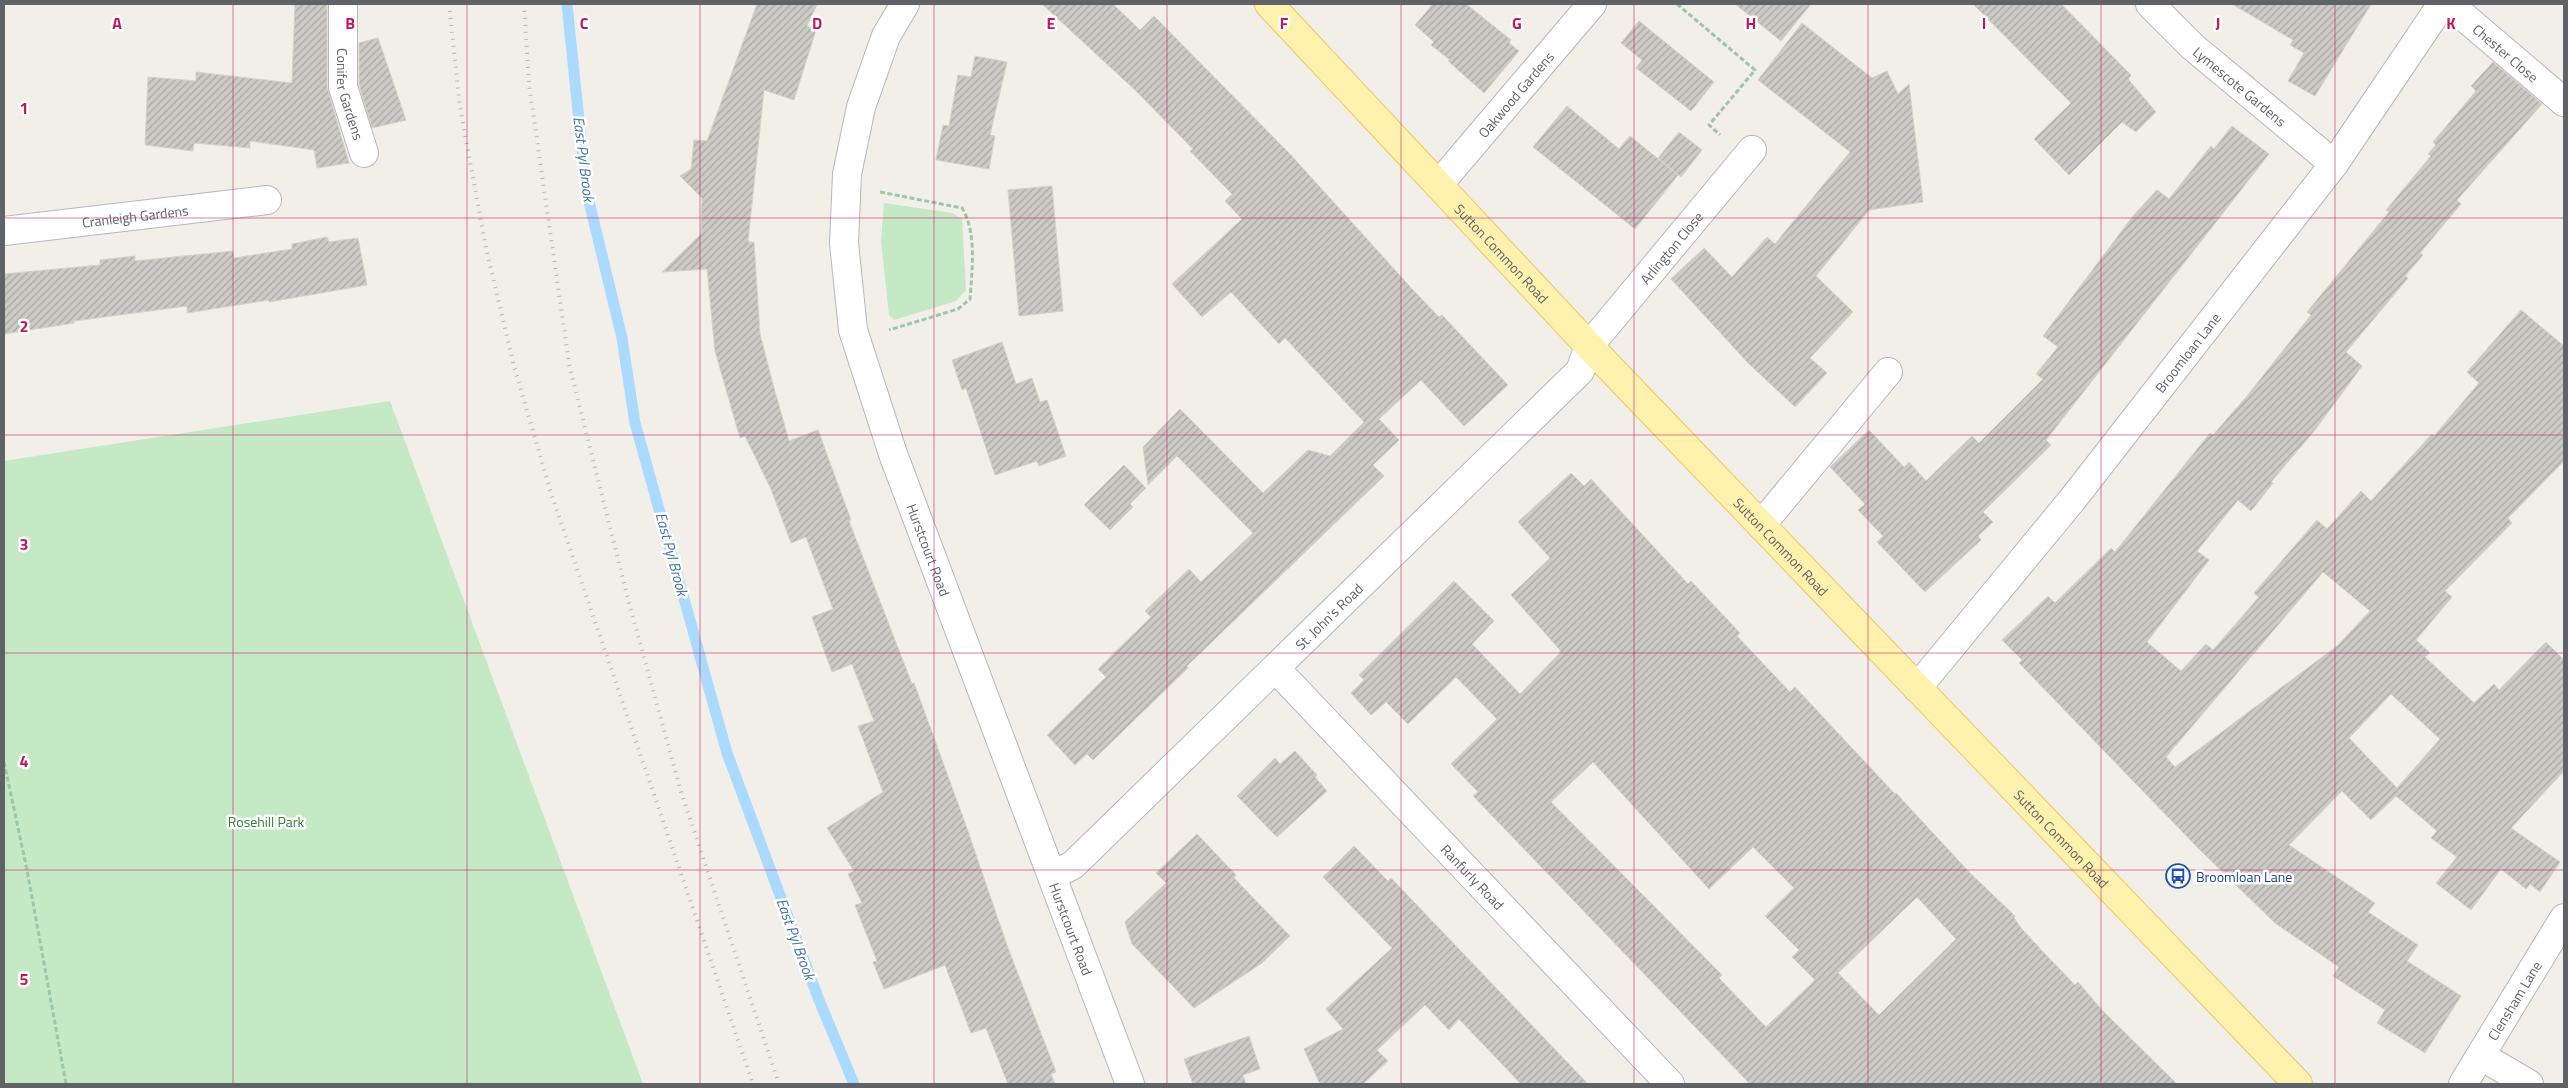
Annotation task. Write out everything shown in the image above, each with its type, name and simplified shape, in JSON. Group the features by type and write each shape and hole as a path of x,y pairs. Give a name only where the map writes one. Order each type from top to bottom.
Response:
{"main road":[{"name":"Sutton Common Road","path":"1270,4 1589,346 2298,1084"}],"street":[{"name":"Conifer Gardens","path":"343,4 343,87 364,153"},
{"name":"Hurstcourt Road","path":"905,4 886,36 861,107 846,174 844,243 853,330 893,454 1130,1084"},
{"name":"Oakwood Gardens","path":"1439,184 1592,4"},
{"name":"Lymescote Gardens","path":"2150,4 2193,47 2334,164"},
{"name":"Broomloan Lane","path":"1916,688 2072,500 2334,164 2442,4"},
{"name":"Chester Close","path":"2449,4 2564,102"},
{"name":"Arlington Close","path":"1589,346 1749,153"},
{"name":"Cranleigh Gardens","path":"4,231 267,200"},
{"name":"St. John's Road","path":"1053,876 1073,866 1580,371 1589,346"},
{"path":"1761,526 1888,372"},
{"name":"Ranfurly Road","path":"1276,669 1670,1084"},
{"name":"Clensham Lane","path":"2462,1084 2481,1056 2564,918"},
{"path":"2481,1056 2529,1084"}],"path":[{"path":"1677,4 1755,70 1708,125 1749,153"},
{"path":"846,186 962,208 968,219 972,270 970,299 958,309 894,327 858,348"},
{"path":"4,762 27,870 66,1084"}],"green space":[{"path":"884,203 952,213 962,219 966,290 956,301 894,320 889,315 881,241"},
{"name":"Rosehill Park","path":"390,401 643,1084 4,1084 4,461"}],"building":[{"path":"295,4 327,4 327,87 349,163 317,168 314,150 250,141 250,148 194,143 193,151 145,145 148,77 196,81 196,72 292,83"},
{"path":"757,4 817,4 807,26 816,30 794,100 764,90 748,242 754,242 760,334 774,388 789,441 818,430 851,520 849,521 912,684 914,683 1008,948 1056,1072 1051,1074 1055,1084 1008,1084 986,1028 971,1033 945,965 884,989 873,962 877,961 855,905 862,903 848,874 854,871 827,828 883,792 858,726 874,721 852,664 832,672 812,617 833,609 806,537 791,543 771,489 745,436 740,438 715,351 707,269 662,272 701,234 702,198 680,176 691,169 694,140 707,141"},
{"path":"1042,4 1113,4 1140,30 1154,16 1290,154 1414,291 1439,317 1442,315 1508,385 1464,426 1421,380 1379,419 1399,440 1373,465 1384,476 1187,666 1188,668 1093,760 1087,754 1075,765 1047,735 1106,677 1098,669 1151,617 1145,611 1189,569 1201,582 1253,533 1177,456 1148,485 1143,447 1180,409 1263,493 1308,450 1330,456 1364,422 1285,338 1279,344 1231,292 1202,317 1172,284 1242,219 1225,201 1232,194 1190,151 1193,149 1136,91"},
{"path":"1433,4 1466,4 1511,40 1509,43 1519,51 1484,93 1448,61 1450,60 1431,45 1434,42 1415,25"},
{"path":"1735,4 1811,4 1781,41"},
{"path":"1973,4 2061,4 2131,75 2128,79 2156,112 2136,132 2122,122 2069,175 2034,139 2071,103"},
{"path":"2232,4 2371,4 2315,96 2288,81 2304,53 2290,45 2293,40"},
{"path":"1639,21 1714,82 1691,111 1636,68 1642,60 1621,43"},
{"path":"1802,23 1872,78 1887,71 1898,94 1909,84 1923,202 1869,210 1816,276 1853,312 1810,358 1827,373 1795,407 1748,363 1671,279 1704,248 1732,277 1767,237 1775,244 1850,152 1758,80"},
{"path":"378,38 406,120 372,128 359,85 359,43"},
{"path":"975,56 1007,62 990,135 995,136 989,169 936,160 943,125 949,126 958,75 971,77"},
{"path":"2493,62 2542,104 2457,200 2461,204 2420,253 2423,255 2405,276 2408,278 2346,352 2362,366 2315,430 2271,482 2273,483 2251,511 2238,500 2197,551 2209,560 2147,642 2181,671 2206,644 2213,650 2259,597 2254,593 2317,520 2327,529 2361,491 2371,501 2432,434 2434,436 2479,383 2467,372 2521,310 2564,346 2564,461 2508,518 2512,523 2445,591 2452,597 2416,640 2430,653 2425,657 2474,703 2494,684 2499,690 2546,642 2564,660 2564,771 2511,828 2560,862 2540,892 2530,884 2526,889 2501,869 2471,910 2436,883 2457,857 2431,838 2437,831 2396,796 2371,820 2342,791 2289,845 2375,903 2368,912 2418,945 2407,961 2461,996 2425,1053 2377,1023 2385,1010 2333,976 2339,967 2275,923 2198,848 2019,663 2022,660 2002,640 2048,596 2055,603 2111,548 2115,552 2210,433 2213,435 2247,396 2311,315 2307,312 2389,212 2386,210 2431,156 2428,154 2436,145 2433,142 2476,91 2471,86","holes":["2323,572 2370,611 2337,646 2175,767 2166,757","2391,694 2440,739 2397,788 2349,738"]},
{"path":"1567,106 1619,149 1630,136 1678,175 1635,229 1533,147"},
{"path":"2232,126 2269,154 2046,440 2051,445 1983,512 1993,522 1978,536 1981,540 1925,592 1877,542 1883,536 1858,510 1865,504 1830,467 1869,430 1904,467 1909,462 1926,481 1972,436 1979,443 2043,379 2036,374 2058,347 2043,336 2133,216 2157,190 2169,199 2211,146 2214,149"},
{"path":"1679,132 1702,150 1681,177 1658,158"},
{"path":"1052,186 1063,311 1019,316 1008,190"},
{"path":"327,237 329,242 358,238 367,285 269,302 269,300 187,313 187,306 74,321 74,323 4,334 4,274 100,265 100,260 135,256 135,261 233,251 234,258 292,249 292,244"},
{"path":"1002,342 1016,384 1032,378 1040,402 1047,400 1066,456 1039,466 1037,461 995,475 966,388 962,390 952,360"},
{"path":"1124,465 1146,488 1130,504 1133,507 1110,530 1084,505"},
{"path":"1571,473 1584,486 1591,479 1688,584 1691,581 1740,633 1737,636 1790,692 1795,687 1970,873 2015,916 2014,918 2022,929 2047,956 2075,985 2078,982 2102,1010 2177,1084 1750,1084 1473,796 1478,792 1451,764 1497,719 1456,677 1408,724 1386,702 1371,715 1351,693 1364,680 1359,675 1454,581 1494,621 1472,644 1520,694 1560,653 1560,650 1511,595 1550,558 1518,522","holes":["1593,762 1709,889 1753,847 1794,888 1765,916 1799,950 1792,957 1815,980 1766,1027 1719,978 1722,975 1551,802","1917,897 1956,939 1879,1015 1838,973"]},
{"path":"1295,751 1317,775 1315,777 1327,791 1277,837 1237,796 1275,758 1280,764"},
{"path":"1197,834 1236,875 1234,878 1290,936 1262,963 1194,1008 1132,944 1125,922 1166,883 1156,873"},
{"path":"1354,846 1388,881 1391,878 1588,1084 1521,1084 1459,1019 1449,1030 1425,1005 1377,1050 1388,1061 1363,1084 1320,1084 1304,1049 1343,1029 1326,1009 1392,948 1323,877"},
{"path":"1249,1036 1260,1069 1243,1075 1246,1084 1193,1084 1184,1059"}],"waterway":[{"name":"East Pyl Brook","path":"567,4 586,189 622,338 635,423 727,753 819,1000 854,1084"}],"railway":[{"path":"449,4 460,107 486,248 514,366 551,493 753,1084"},
{"path":"524,4 529,84 569,364 630,607 681,792 779,1084"}],"place":[{"name":"Broomloan Lane","path":"2178,876"}]}
